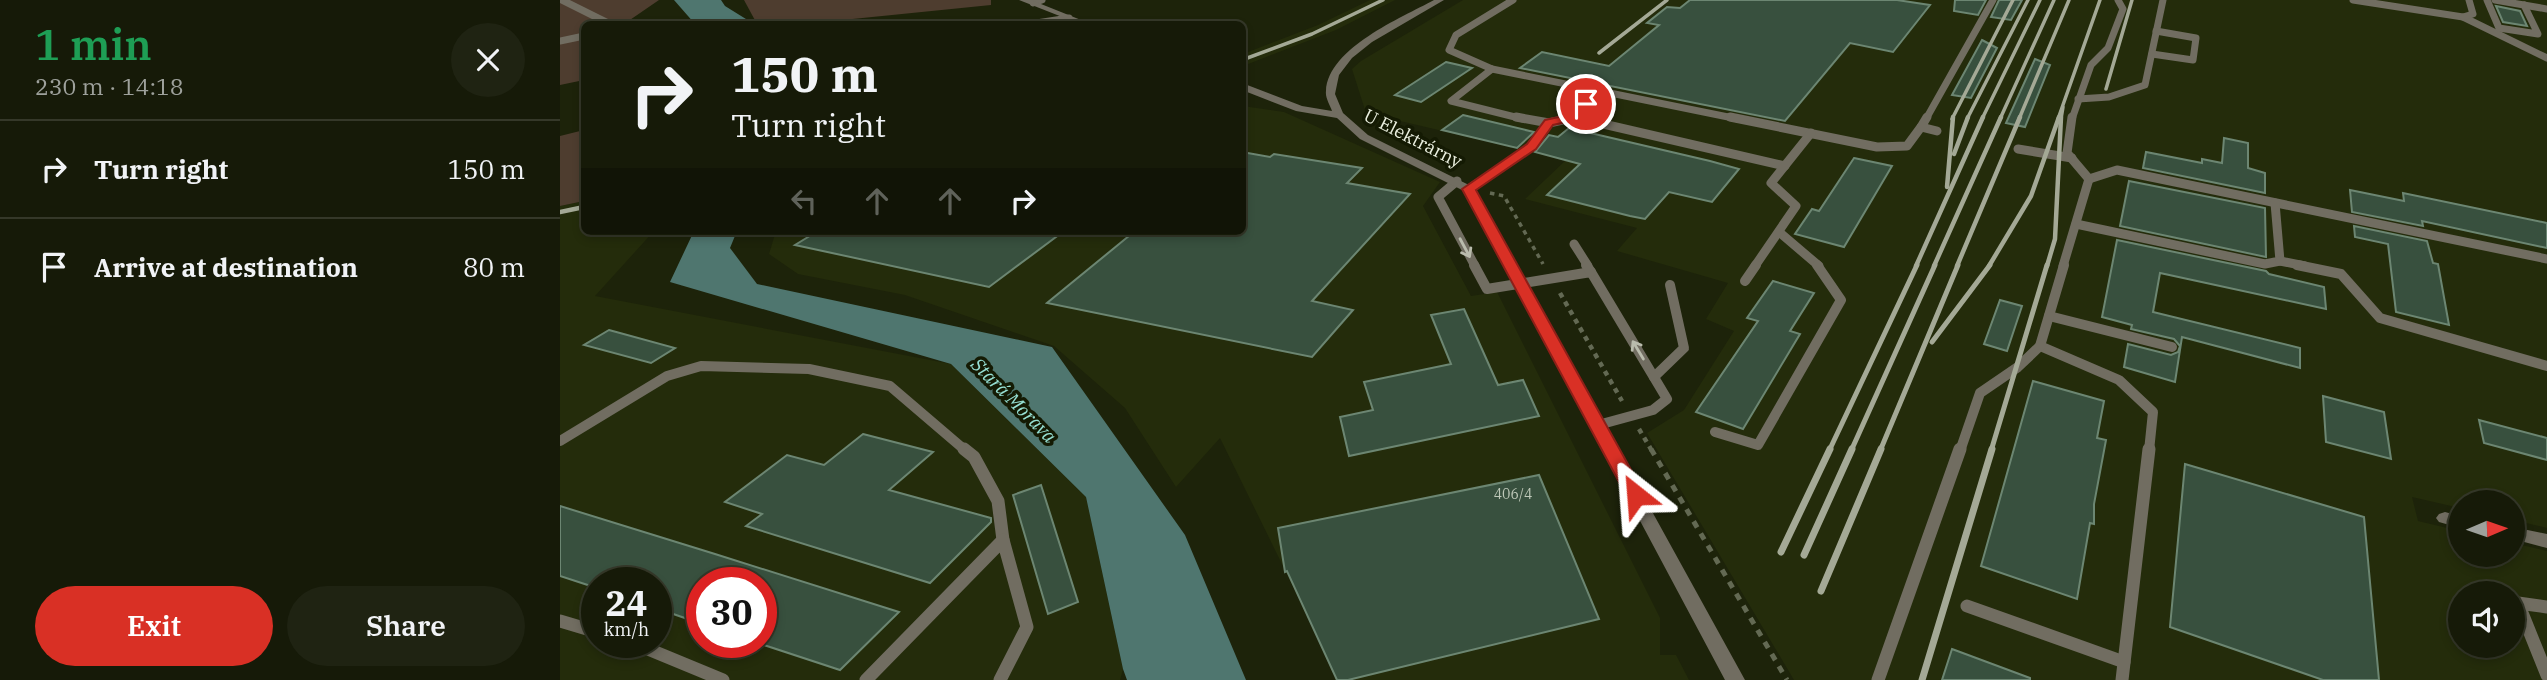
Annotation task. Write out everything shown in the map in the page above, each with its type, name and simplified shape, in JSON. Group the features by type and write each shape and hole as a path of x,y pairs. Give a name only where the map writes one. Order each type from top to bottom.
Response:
{"street":[{"name":"U Elektrárny","path":"1440,0 1358,48 1338,65 1329,87 1332,107 1336,115 1364,137 1463,185 1598,425 1735,680"},
{"path":"1032,1 1073,21"},
{"path":"1246,88 1300,109 1336,115"},
{"path":"2525,536 2547,541"}],"lane":[{"path":"562,0 604,21"},
{"path":"1513,0 1456,36 1449,50 1492,69 1877,146 1907,146 1921,127 1993,0"},
{"path":"2089,178 2067,153 2071,121 2091,65 2108,48 2123,9 2118,0"},
{"path":"2078,99 2109,97 2145,85 2163,0"},
{"path":"2353,0 2463,18 2547,58"},
{"path":"2463,18 2473,14 2466,0"},
{"path":"2487,0 2499,28 2538,34 2524,5"},
{"path":"2495,0 2547,9"},
{"path":"2152,54 2193,60 2196,38 2157,31"},
{"path":"560,41 581,37"},
{"path":"1492,69 1451,101 1535,122 1549,123 1572,118 1785,166"},
{"path":"1572,118 1599,91"},
{"path":"1549,123 1531,147 1438,197 1487,289 1591,272"},
{"path":"1921,127 1937,131"},
{"path":"1745,281 1797,206 1771,183 1811,133"},
{"path":"2018,149 2071,158"},
{"path":"2089,178 2117,170 2547,260"},
{"path":"1878,680 1980,393 2018,367 2040,346 2089,178"},
{"path":"2275,203 2280,261"},
{"path":"2076,224 2265,264 2280,261 2341,274 2380,318 2547,366"},
{"path":"1715,432 1758,445 1842,300 1820,267 1779,232"},
{"path":"1574,244 1667,398 1653,410 1598,425"},
{"path":"1654,377 1684,348 1670,285"},
{"path":"2049,316 2172,347"},
{"path":"2040,346 2119,380 2153,412 2122,680"},
{"path":"560,441 667,376 701,366 809,369 890,386 974,457 998,501 1003,540 1027,627 1000,680"},
{"path":"866,680 1003,540"},
{"path":"2547,607 2518,603 2547,675"},
{"path":"1967,606 2124,663"},
{"path":"560,621 581,627"},
{"path":"670,658 723,680"}],"shaded area":[{"path":"560,0 659,0 628,21 581,21 581,81 560,85"},
{"path":"744,0 991,0 991,5 833,21 755,21"},
{"path":"1370,0 1395,0 1336,30 1246,65 1246,53 1318,25"},
{"path":"1463,0 2547,0 2547,528 2525,523 2525,490 2448,490 2448,505 2412,497 2418,521 2448,528 2448,567 2525,567 2525,546 2547,551 2547,680 1794,680 1647,433 1684,410 1734,331 1706,319 1728,283 1617,251 1637,228 1525,199 1566,160 1366,113 1352,69"},
{"path":"1246,106 1284,112 1440,182 1423,206 1471,296 1497,292 1660,618 1660,655 1676,655 1689,680 1339,680 1220,438 1176,487 1125,408 1054,346 905,295 798,274 769,254 775,235 1246,235"},
{"path":"581,131 581,202 560,206 560,136"},
{"path":"581,202 581,235 650,235 595,296 951,364 1086,497 1123,669 1120,680 560,680 560,206"}],"water":[{"path":"674,0 721,0 725,6 749,21 692,21"},
{"name":"Stará Morava","path":"692,235 735,235 730,248 757,284 1052,347 1185,535 1246,680 1127,680 1086,497 951,364 670,282"}],"building":[{"path":"1690,0 1897,0 1930,5 1893,52 1850,43 1785,121 1520,68 1542,52 1609,66 1659,25 1647,23 1667,7 1680,8"},
{"path":"1955,0 1986,0 1978,15 1954,11"},
{"path":"1999,0 2022,0 2011,20 1991,17"},
{"path":"2496,6 2520,11 2527,26 2503,22"},
{"path":"1982,40 1997,48 1971,98 1952,95"},
{"path":"2035,59 2050,65 2025,127 2006,123"},
{"path":"1446,62 1472,68 1421,102 1395,95"},
{"path":"1463,115 1534,132 1517,148 1442,130"},
{"path":"1569,128 1739,169 1712,202 1669,192 1645,219 1630,216 1547,195 1580,164 1535,152 1549,135 1558,137"},
{"path":"2224,138 2248,143 2248,168 2265,173 2265,193 2143,168 2146,152 2202,163 2202,159 2222,163"},
{"path":"1246,153 1270,157 1274,154 1362,168 1347,183 1410,194 1312,301 1353,310 1312,357 1047,303 1130,235 1246,235"},
{"path":"1854,158 1892,166 1844,247 1795,234 1812,209 1819,211"},
{"path":"2129,181 2265,208 2266,257 2120,226"},
{"path":"2350,190 2404,201 2403,193 2547,223 2547,248 2422,221 2423,226 2352,212"},
{"path":"2354,226 2427,241 2433,263 2438,264 2449,325 2396,312 2388,244 2355,237"},
{"path":"811,235 1059,235 989,287 795,245"},
{"path":"2117,240 2266,271 2324,287 2326,309 2160,273 2153,312 2300,348 2300,368 2182,337 2175,382 2124,367 2128,344 2171,355 2178,352 2180,346 2174,339 2131,329 2132,325 2102,317"},
{"path":"1773,281 1814,293 1790,331 1800,334 1743,429 1696,412 1758,321 1747,318"},
{"path":"2000,300 2022,306 2007,351 1984,344"},
{"path":"1464,309 1498,385 1523,380 1539,416 1349,456 1340,417 1373,410 1364,382 1451,364 1431,315"},
{"path":"609,330 675,348 651,363 584,345"},
{"path":"2033,381 2104,401 2097,438 2106,440 2094,504 2094,524 2090,523 2077,599 1981,566"},
{"path":"2323,396 2384,412 2391,459 2326,442"},
{"path":"2479,420 2547,438 2547,460 2484,443"},
{"path":"863,434 933,452 889,490 991,518 991,522 930,583 746,526 762,514 725,502 787,455 824,465"},
{"path":"2185,464 2364,517 2379,680 2323,680 2170,627"},
{"path":"1539,475 1599,619 1348,680 1337,680 1287,571 1285,572 1278,528"},
{"path":"1041,485 1078,602 1048,614 1013,495"},
{"path":"560,506 755,567 686,567 686,618 672,614 672,567 581,567 581,583 560,576"},
{"path":"777,574 899,612 840,670 777,649"},
{"path":"1952,649 2030,678 2030,680 1942,680"}],"railway":[{"path":"1246,59 1312,34 1383,0"},
{"path":"1599,53 1667,0"},
{"path":"1953,117 2013,0"},
{"path":"1968,117 2028,0"},
{"path":"1982,119 2040,0"},
{"path":"2000,119 2054,0"},
{"path":"2019,119 2069,0"},
{"path":"2058,119 2100,0"},
{"path":"2106,89 2132,0"},
{"path":"2061,119 2063,107"},
{"path":"1947,187 1953,117"},
{"path":"1954,154 1968,117"},
{"path":"1916,266 1983,117"},
{"path":"1934,266 2001,117"},
{"path":"1957,266 2020,117"},
{"path":"1989,266 2031,196 2059,117"},
{"path":"2047,266 2055,239 2061,117"},
{"path":"560,212 581,208"},
{"path":"1829,451 1917,265"},
{"path":"1851,451 1935,265"},
{"path":"1880,451 1958,265"},
{"path":"1932,342 1990,265"},
{"path":"1991,451 2047,265"},
{"path":"1781,552 1830,449"},
{"path":"1804,555 1852,449"},
{"path":"1821,591 1881,449"},
{"path":"1922,680 1992,449"}],"route":[{"path":"1586,104 1572,118 1549,123 1531,147 1469,189 1636,495"}]}
